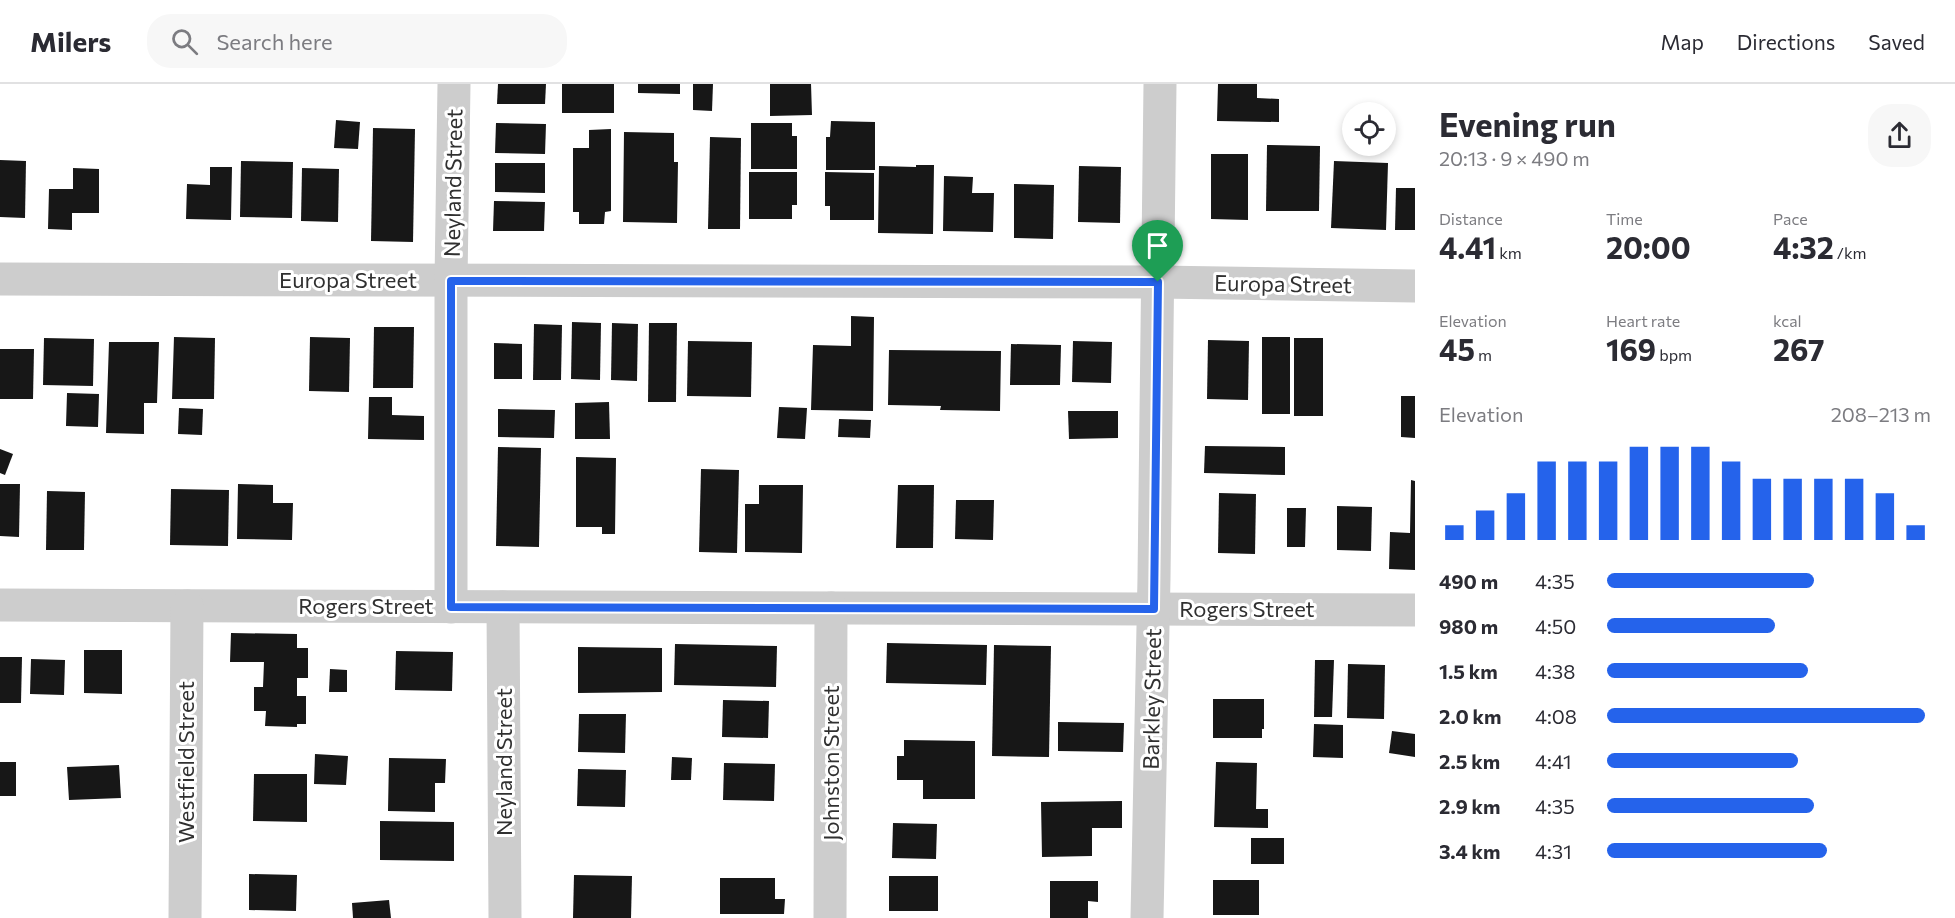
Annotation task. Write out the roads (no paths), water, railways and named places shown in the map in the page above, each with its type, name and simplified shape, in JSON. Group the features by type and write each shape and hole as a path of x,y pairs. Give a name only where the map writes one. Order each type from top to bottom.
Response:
{"street":[{"name":"Neyland Street","path":"451,607 451,281 454,84"},
{"name":"Barkley Street","path":"1147,918 1154,609 1160,84"},
{"name":"Europa Street","path":"0,279 1158,282 1415,286"},
{"name":"Rogers Street","path":"0,605 1415,610"},
{"name":"Westfield Street","path":"185,918 187,606"},
{"name":"Neyland Street","path":"503,607 505,918"},
{"name":"Johnston Street","path":"830,918 831,608"}]}
